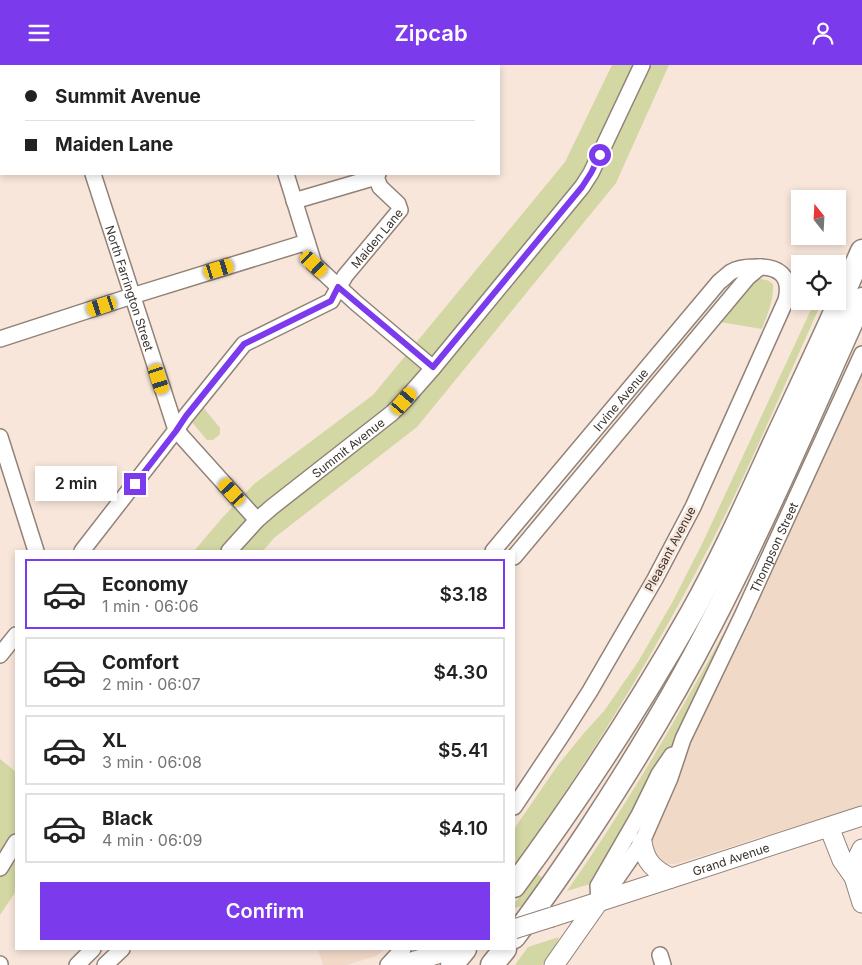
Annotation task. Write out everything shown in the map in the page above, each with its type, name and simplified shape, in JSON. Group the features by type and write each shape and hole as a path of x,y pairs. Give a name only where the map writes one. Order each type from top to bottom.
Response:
{"highway":[{"path":"515,886 580,794 692,614 736,527 862,251"},
{"path":"515,936 564,869 604,808 641,748 706,632 771,499 862,299"},
{"path":"444,954 461,950"},
{"path":"492,965 504,950"}],"main road":[{"name":"Grand Avenue","path":"515,929 862,816"},
{"path":"829,827 842,860 854,877 862,903"},
{"path":"642,842 651,865 671,878"},
{"path":"854,877 857,859 862,849"},
{"path":"552,965 599,901"},
{"path":"552,917 559,919 561,922 564,936 552,965"},
{"path":"402,965 444,954"}],"street":[{"name":"Summit Avenue","path":"230,550 257,520 392,413 433,367 582,187 591,173 642,65"},
{"name":"North Farrington Street","path":"93,175 176,431 257,520"},
{"path":"286,175 314,264 338,287 433,367"},
{"name":"Maiden Lane","path":"83,550 244,344 331,301 345,275 400,210 398,204 380,187 377,175 294,201"},
{"path":"0,339 307,242"},
{"name":"Irvine Avenue","path":"494,550 719,282 738,269 749,267 769,267 782,274"},
{"name":"Irvine Avenue","path":"515,556 748,277 760,267"},
{"name":"Pleasant Avenue","path":"515,806 562,735 612,654 656,579 693,507 786,300 788,286 782,274"},
{"name":"Thompson Street","path":"599,901 642,842 670,778 683,739 747,605 862,354"},
{"path":"0,437 36,550"},
{"path":"0,655 15,636"},
{"name":"Thompson Street","path":"599,901 598,886 639,815 659,774 683,739"},
{"path":"0,867 15,844"},
{"path":"76,965 92,950"},
{"path":"105,965 121,950"},
{"path":"388,965 402,950"}],"shaded area":[{"path":"862,365 862,805 676,864 663,864 655,861 649,834 707,704 713,696 756,610 755,601"},
{"path":"318,950 384,950 376,956 347,965 323,965"}],"green space":[{"path":"612,65 669,65 616,183 417,427 274,538 264,550 195,550 254,484 373,395 565,162"},
{"path":"756,279 769,281 773,284 771,302 762,329 720,322"},
{"path":"811,310 818,310 740,484 691,582 599,740 515,864 515,828 558,765 604,711 638,662 673,601 703,542"},
{"path":"203,407 220,428 220,434 213,440 207,440 191,421"},
{"path":"722,636 727,637 671,749 590,884 567,891 609,829 648,766"},
{"path":"0,759 15,771 15,892 0,915"},
{"path":"537,874 543,878 523,906 515,908 515,903"},
{"path":"559,937 556,945 542,965 515,965 528,947"}],"route":[{"path":"135,484 186,416 244,344 331,301 338,287 433,367 582,187 600,155"}]}
